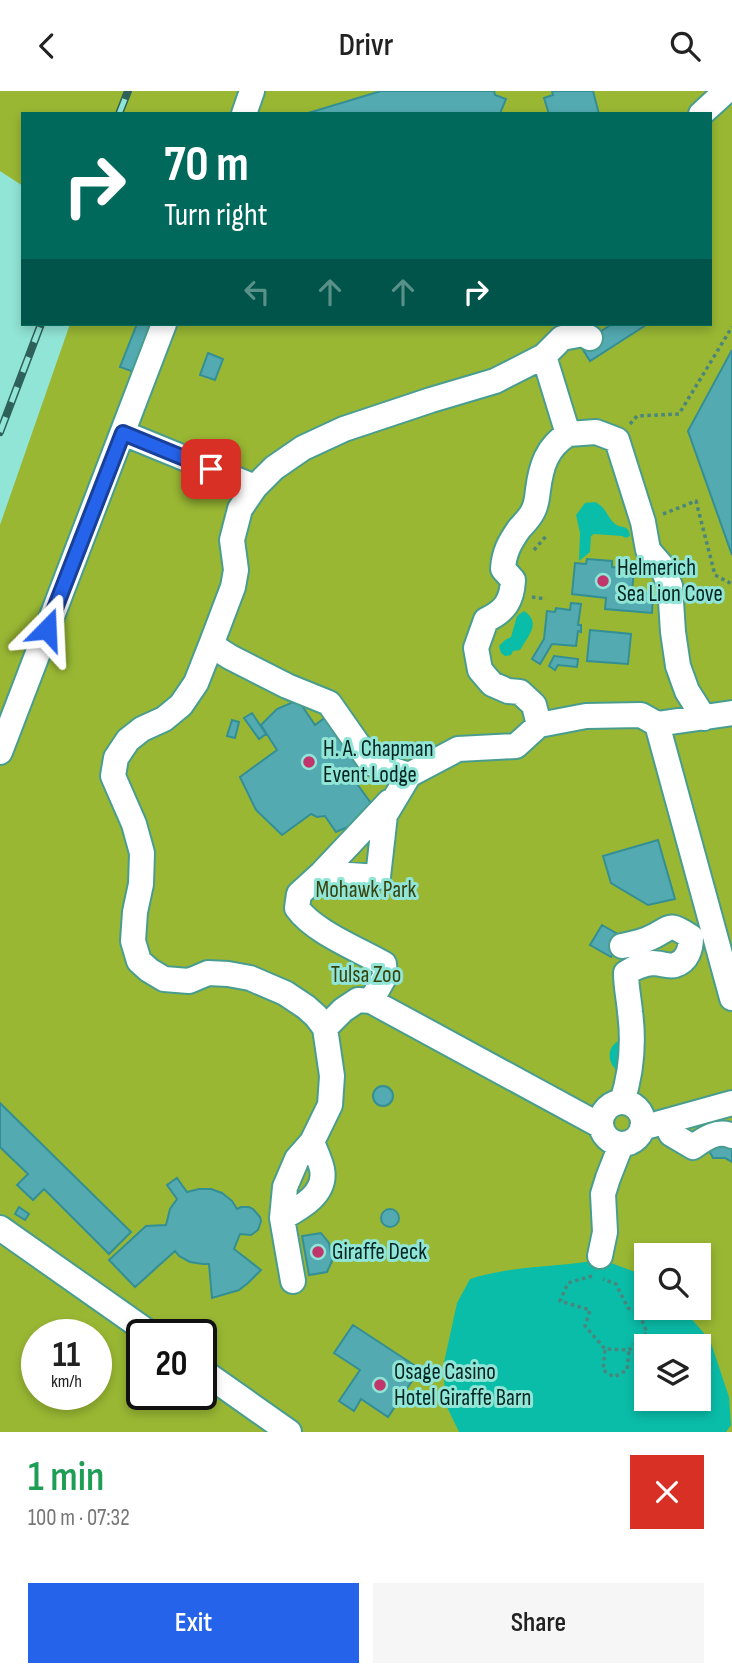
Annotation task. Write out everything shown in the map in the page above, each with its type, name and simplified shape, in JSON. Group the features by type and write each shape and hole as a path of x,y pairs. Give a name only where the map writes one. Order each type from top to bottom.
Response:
{"street":[{"path":"245,112 252,91"},
{"path":"704,112 726,94"},
{"path":"0,752 163,326"},
{"path":"293,1281 282,1218 310,1201 320,1185 323,1170 312,1142 330,1105 332,1076 325,1028 306,1007 285,993 250,978 208,973 189,981 164,979 139,961 133,941 141,884 142,853 134,824 113,776 116,758 128,740 142,729 164,719 181,705 196,683 233,587 236,570 232,540 240,509 274,468 303,448 344,429 495,381 544,356 562,338 583,334 590,338"},
{"path":"544,356 568,434"},
{"path":"539,725 534,705 520,692 508,691 492,684 480,670 476,647 486,620 499,614 512,596 513,580 503,569 504,554 537,503 542,465 558,440 568,434 596,432 617,440 643,522 648,550 661,565 670,586 678,666 687,691 704,718"},
{"path":"123,433 256,487"},
{"path":"211,645 287,686 329,703 372,762 404,784"},
{"path":"370,1000 386,977 384,964 303,917 297,908 299,894 322,873 404,784 458,749 516,746 539,725 586,716 641,715 657,725 732,713"},
{"path":"657,725 732,998"},
{"path":"322,873 377,877 385,814 404,784"},
{"path":"622,946 650,939 667,927 678,929 691,937 691,947 684,960 674,966 655,963 636,966 626,973 632,1046 622,1102"},
{"path":"325,1028 358,1000 370,1000 601,1126"},
{"path":"623,1145 608,1140 601,1126 606,1109 622,1102 631,1104 642,1119 693,1147 707,1136 726,1133 732,1136"},
{"path":"600,1256 605,1232 603,1194 623,1145 654,1125 732,1103"},
{"path":"0,1228 129,1319"},
{"path":"217,1381 289,1432"}],"path":[{"path":"617,440 637,416 679,414 732,327"},
{"path":"643,522 696,501 715,575 732,584"},
{"path":"595,1275 616,1284 628,1308 639,1313 648,1333 629,1350 627,1370 614,1377 603,1370 605,1349 585,1326 590,1310 560,1301 568,1283 595,1275"},
{"path":"605,1349 629,1350"}],"green space":[{"name":"Tulsa Zoo","path":"0,91 732,91 732,1432 0,1432 0,525 69,326 712,326 712,112 21,112 21,185 0,171"}],"shaded area":[{"path":"595,502 614,523 628,529 630,536 626,538 594,534 591,536 590,552 579,561 580,533 576,515 585,503"},
{"path":"524,611 532,620 530,635 520,650 505,656 499,646 511,637 517,616"},
{"path":"618,1041 622,1042 617,1071 612,1064 610,1052"},
{"path":"586,1262 611,1263 634,1272 634,1320 692,1320 705,1334 634,1334 634,1411 711,1411 711,1343 729,1397 731,1425 726,1432 459,1432 446,1405 443,1367 457,1303 470,1279 513,1270"}],"building":[{"path":"381,91 494,91 495,95 506,99 501,112 312,112"},
{"path":"552,91 593,91 598,112 548,112 544,98 553,95"},
{"path":"136,326 155,326 137,373 120,367"},
{"path":"609,326 644,326 590,361 580,345"},
{"path":"732,350 732,555 688,431"},
{"path":"208,353 223,359 215,380 200,375"},
{"name":"Helmerich Sea Lion Cove","path":"587,559 612,561 612,567 634,569 632,592 653,594 652,613 605,609 606,598 572,594 575,563 586,564"},
{"path":"571,603 581,604 578,625 581,625 581,632 578,631 576,646 552,644 540,664 532,659 544,639 547,611 555,612 556,608 570,610"},
{"path":"590,630 631,634 628,664 587,661"},
{"path":"554,656 578,659 577,667 558,665 555,670 549,666"},
{"name":"H. A. Chapman Event Lodge","path":"298,700 315,725 326,717 366,774 355,781 373,806 357,823 336,832 325,816 317,817 311,814 282,835 256,810 240,777 277,750 261,725 277,709"},
{"path":"252,713 266,734 259,739 244,718"},
{"path":"232,720 239,722 235,738 227,736"},
{"path":"658,840 675,899 648,905 611,883 603,856"},
{"path":"602,925 623,937 611,957 590,945"},
{"path":"383,1086 390,1089 393,1096 390,1103 383,1106 376,1103 373,1096 376,1089"},
{"path":"0,1103 131,1232 109,1254 44,1189 33,1200 17,1185 28,1174 0,1147"},
{"path":"732,1144 732,1162 725,1158 713,1158 706,1145"},
{"path":"177,1178 187,1192 211,1189 222,1193 237,1209 249,1207 260,1217 258,1230 251,1235 240,1234 234,1249 261,1270 239,1290 212,1298 209,1264 190,1262 175,1251 135,1287 109,1260 146,1226 166,1225 170,1209 177,1199 167,1185"},
{"path":"19,1207 29,1214 25,1220 15,1214"},
{"path":"390,1209 396,1212 399,1218 396,1224 390,1227 384,1224 381,1218 384,1212"},
{"name":"Giraffe Deck","path":"321,1233 329,1243 332,1261 327,1272 309,1275 302,1236"},
{"name":"Osage Casino Hotel Giraffe Barn","path":"353,1325 420,1369 388,1417 361,1399 354,1411 339,1401 360,1370 334,1353"}],"railway":[{"path":"120,112 128,91"},
{"path":"0,432 40,326"}],"place":[{"name":"Helmerich Sea Lion Cove","path":"603,581"},
{"name":"H. A. Chapman Event Lodge","path":"309,762"},
{"name":"Giraffe Deck","path":"318,1252"},
{"name":"Osage Casino Hotel Giraffe Barn","path":"380,1385"}],"route":[{"path":"47,629 123,433 211,469"}],"park label":[{"name":"Mohawk Park","path":"366,890"}]}
